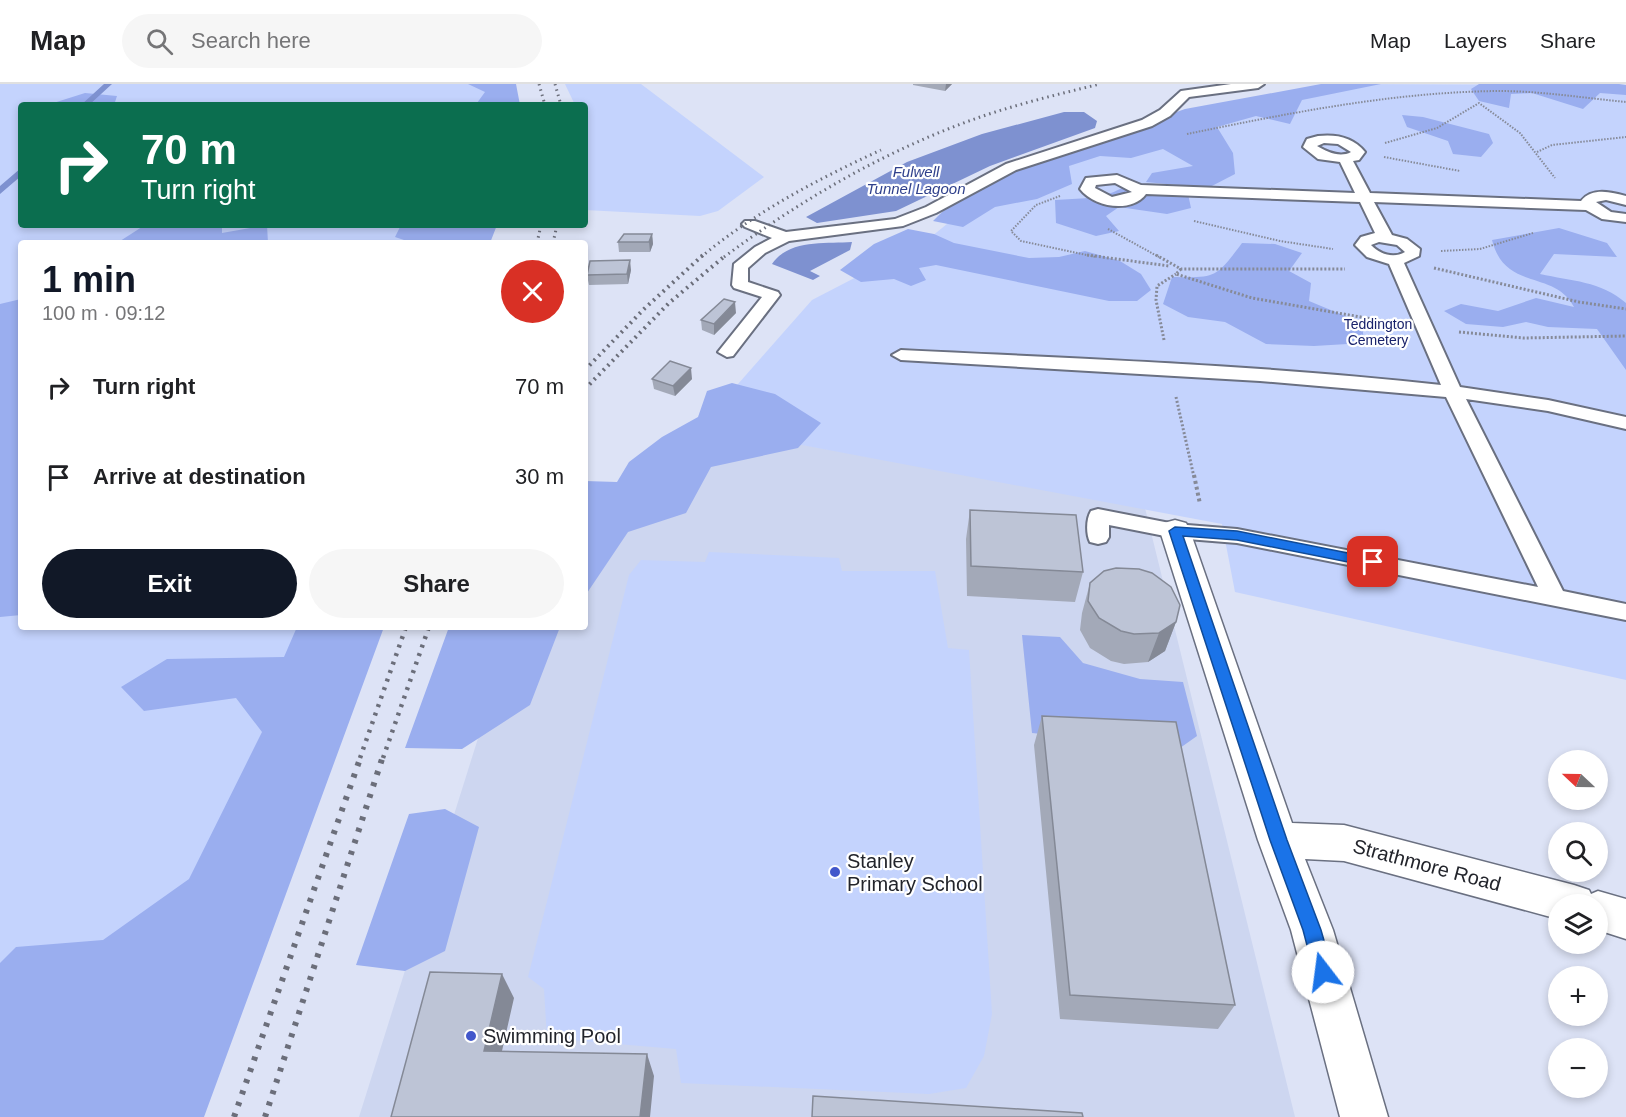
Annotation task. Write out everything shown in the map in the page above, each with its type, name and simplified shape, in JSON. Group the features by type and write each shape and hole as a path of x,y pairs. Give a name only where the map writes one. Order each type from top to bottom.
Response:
{"street":[{"path":"1175,531 1278,840 1312,930 1364,1117"},
{"name":"Strathmore Road","path":"1278,840 1344,843 1548,897"},
{"path":"1608,914 1626,919"}],"lane":[{"path":"727,352 772,295 740,285 740,267 760,250 785,237 898,223 931,210 1011,167 1147,123 1165,113 1185,94 1258,84"},
{"path":"1324,139 1341,141 1355,147 1358,152 1354,157 1345,159 1323,156 1310,147 1312,142 1324,139"},
{"path":"1345,159 1385,237"},
{"path":"1139,189 1139,194 1120,201 1092,193 1091,181 1117,179 1139,189 1583,206 1607,216 1626,219"},
{"path":"1583,206 1591,198 1604,196 1626,201"},
{"path":"750,224 785,237"},
{"path":"1385,237 1408,245 1399,258 1368,251 1363,245 1366,240 1385,237"},
{"path":"1399,258 1452,390 1555,598"},
{"path":"902,355 1170,369 1452,390 1530,400 1626,423"},
{"path":"1098,537 1098,516 1175,531 1237,536 1626,612"}],"path":[{"path":"1355,147 1398,142 1437,128 1479,103 1520,133 1537,152 1566,196 1583,206"},
{"path":"1537,152 1552,144 1626,137"},
{"path":"1175,266 1101,223 1093,216 1092,193 1036,205 1011,231 1021,241 1090,255 1175,266 1216,271 1300,272 1363,267 1399,258 1480,249 1534,233"},
{"path":"1127,200 1207,224 1280,241 1368,251"},
{"path":"1399,258 1422,266 1579,302 1626,309"},
{"path":"1176,274 1157,286 1156,300 1202,512 1234,524 1237,536"}],"shaded area":[{"path":"468,84 516,84 519,102 478,102 485,92"},
{"path":"1321,84 1381,84 1302,100 1290,124 1256,116 1217,127 1233,153 1235,174 1208,188 1146,182 1152,173 1193,166 1163,149 1131,158 1100,156 1069,166 1072,184 1037,199 995,207 963,227 933,221 945,209 1010,172 1185,109"},
{"path":"1479,84 1619,84 1626,85 1626,95 1600,93 1583,109 1532,93 1511,94 1509,108 1479,101 1471,89"},
{"path":"85,93 117,96 115,102 56,102"},
{"path":"1402,115 1423,117 1489,134 1493,143 1481,157 1453,154 1448,141 1407,127"},
{"path":"1122,188 1188,194 1191,208 1167,214 1119,207 1106,216 1119,231 1096,236 1056,223 1055,200 1097,197"},
{"path":"140,228 222,228 222,233 250,228 267,228 268,240 122,240"},
{"path":"400,228 496,228 491,240 404,240 395,237"},
{"path":"1559,228 1607,243 1617,257 1554,254 1540,274 1596,286 1626,303 1626,370 1597,329 1548,327 1526,322 1503,327 1466,324 1444,311 1461,304 1498,311 1536,298 1574,307 1565,295 1555,288 1518,274 1507,267 1498,256 1492,240"},
{"path":"908,229 934,234 954,243 1029,258 1059,257 1085,251 1120,261 1141,274 1151,290 1137,301 1109,301 936,265 919,268 926,280 911,286 894,279 861,282 840,270 874,244"},
{"path":"1242,243 1275,244 1302,253 1289,271 1311,283 1309,301 1362,323 1364,343 1314,346 1266,344 1225,322 1188,317 1163,304 1172,277 1198,277 1214,274"},
{"path":"18,300 18,615 0,617 0,304"},
{"path":"732,383 775,394 821,423 798,448 711,467 686,513 628,532 588,592 588,481 617,482 629,462 662,437 698,417 707,391"},
{"name":"Stanley Primary School","path":"701,426 1145,508 1295,1117 359,1117 512,630 588,630 588,516"},
{"path":"296,630 383,630 204,1117 0,1117 0,963 16,947 103,940 189,879 262,732 236,698 144,711 121,687 167,659 284,657"},
{"path":"448,630 559,630 530,705 462,749 405,748"},
{"path":"1022,635 1060,637 1083,663 1140,679 1183,682 1197,736 1180,748 1032,733"},
{"path":"445,809 479,827 445,951 405,971 356,965 409,814"}],"green space":[{"path":"0,84 507,84 510,102 18,102 18,228 485,228 480,240 18,240 18,630 328,630 126,1117 0,1117"},
{"path":"565,84 641,84 764,177 718,211 700,216 588,210 588,102 574,102"},
{"name":"Teddington Cemetery","path":"1351,84 1626,85 1626,680 1235,592 1222,524 701,426 812,300 926,241 984,194 1105,146"},
{"path":"709,552 839,558 842,571 935,571 948,648 969,650 992,1014 984,1056 966,1088 929,1094 681,1083 676,1049 547,1038 544,989 528,977 629,575 641,560 705,562"}],"water":[{"name":"Fulwell Tunnel Lagoon","path":"1064,112 1084,112 1097,121 1095,128 990,166 896,211 817,223 806,217 907,162 982,134"},
{"path":"852,242 850,250 810,271 820,276 813,280 772,264 788,250 808,244"}],"building":[{"path":"624,234 652,234 649,242 618,242"},
{"path":"630,260 627,274 588,275 590,261"},
{"path":"724,299 735,302 714,324 701,320"},
{"path":"670,361 691,368 673,386 652,379"},
{"path":"970,510 1076,515 1083,572 971,566"},
{"path":"1116,568 1139,569 1152,573 1171,587 1180,605 1176,622 1159,633 1134,634 1121,631 1099,618 1088,601 1090,583 1104,571"},
{"path":"1042,716 1176,722 1235,1005 1070,995"},
{"name":"Swimming Pool","path":"430,972 502,974 484,1051 647,1054 640,1117 391,1117"},
{"path":"813,1096 1082,1113 1083,1117 812,1117"}],"waterway":[{"path":"88,102 108,84"},
{"path":"0,191 18,174"}],"railway":[{"path":"539,84 544,102"},
{"path":"555,84 560,102"},
{"path":"724,257 818,194 918,141 989,114 1100,84"},
{"path":"701,257 743,225 788,197 881,150"},
{"path":"538,240 540,228"},
{"path":"554,240 556,228"},
{"path":"588,367 644,309 703,255"},
{"path":"588,386 669,303 726,255"},
{"path":"360,758 405,630"},
{"path":"383,758 428,630"},
{"path":"234,1117 361,756"},
{"path":"265,1117 383,756"}],"place":[{"name":"Stanley Primary School","path":"835,872"},
{"name":"Swimming Pool","path":"471,1036"}],"route":[{"path":"1323,972 1312,930 1278,840 1175,531 1237,536 1373,562"}]}
